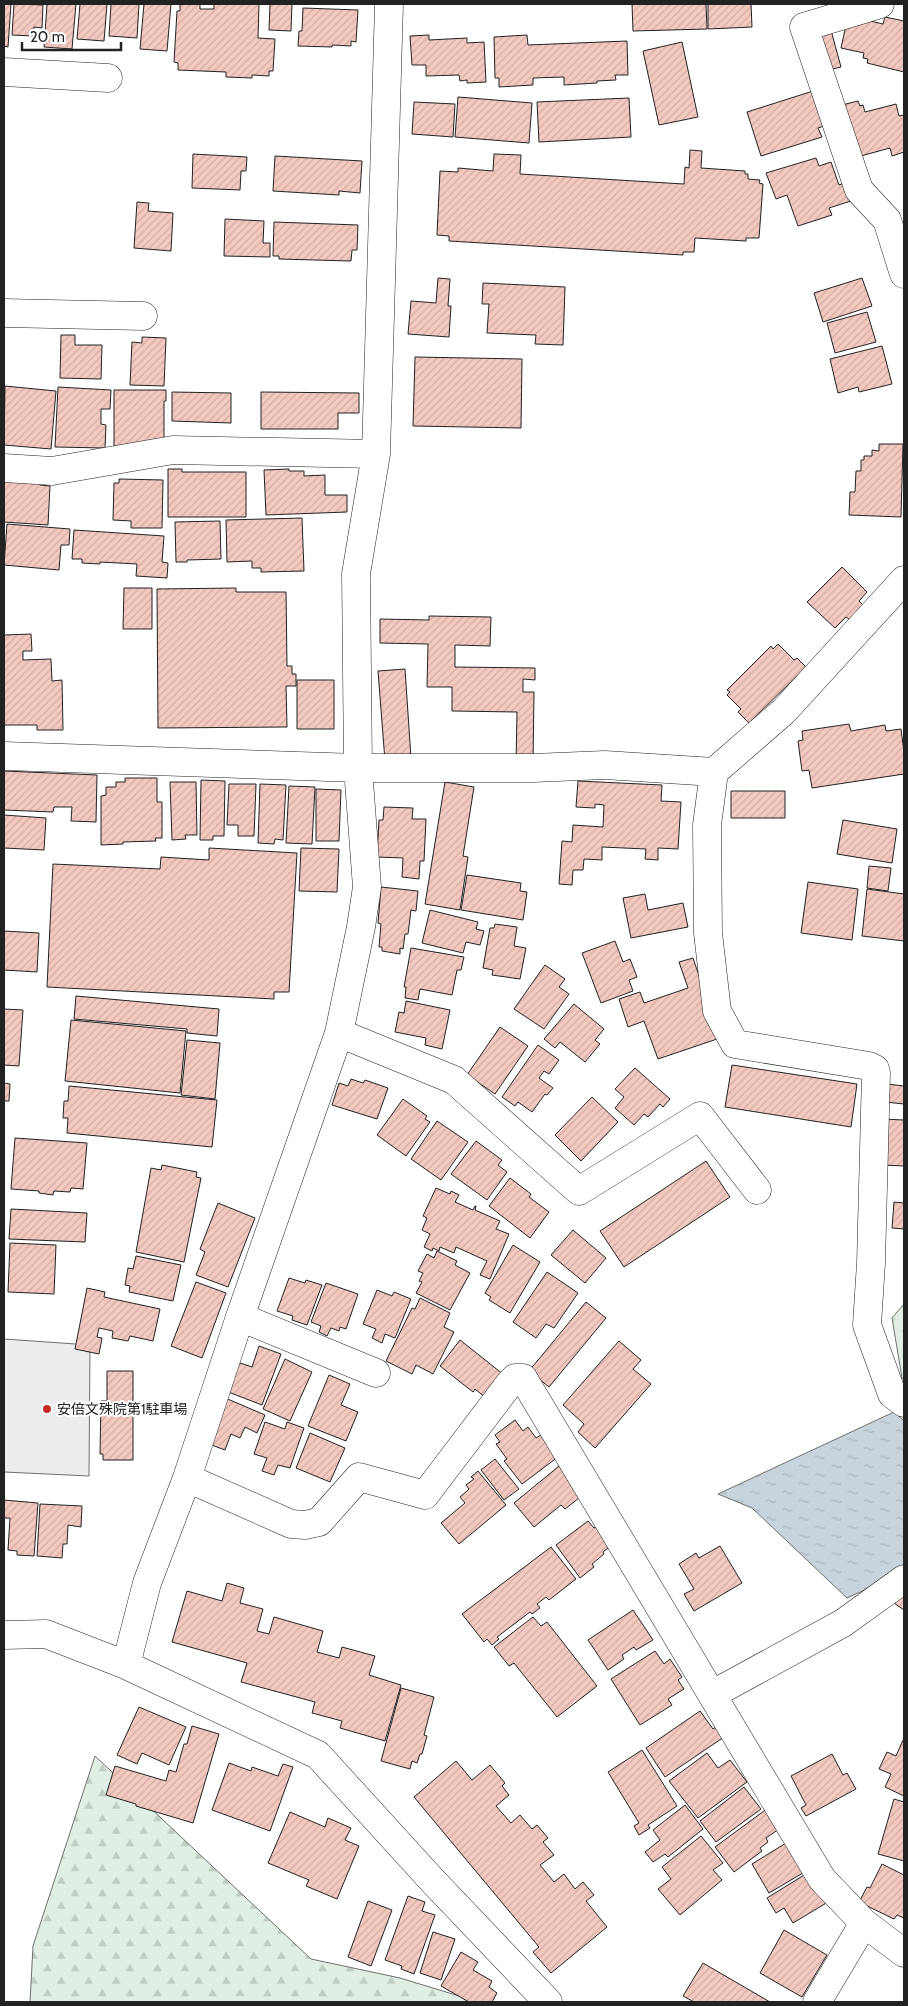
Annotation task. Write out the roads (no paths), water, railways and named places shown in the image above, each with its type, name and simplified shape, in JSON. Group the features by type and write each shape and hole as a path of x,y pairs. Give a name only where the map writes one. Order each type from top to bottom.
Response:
{"street":[{"path":"126,1665 148,1582 186,1478 339,1033 361,927 367,887 358,768 356,574 376,454 389,4"},
{"path":"880,4 804,27 859,190 887,220 904,274"},
{"path":"4,72 108,78"},
{"path":"4,313 143,316"},
{"path":"4,468 52,471 173,450 376,454"},
{"path":"904,580 784,711 714,772 707,825 708,933 717,1011 735,1044 869,1066 876,1073 871,1263 866,1325 892,1394 904,1403"},
{"path":"4,756 358,768 605,766 714,772"},
{"path":"339,1033 454,1080 579,1191 700,1116 757,1190"},
{"path":"240,1318 376,1373"},
{"path":"186,1478 290,1524 305,1526 319,1522 359,1477 426,1495 510,1383 515,1378 523,1378 714,1694 822,1879 864,1923 904,1953"},
{"path":"714,1694 843,1623 904,1579"},
{"path":"4,1635 46,1634 126,1665 318,1755 431,1879 548,2002"},
{"path":"817,2002 864,1923"}],"water":[{"path":"894,1412 904,1421 904,1572 847,1598 752,1508 718,1494"}],"place":[{"name":"安倍文殊院第1駐車場","path":"47,1409"}]}
